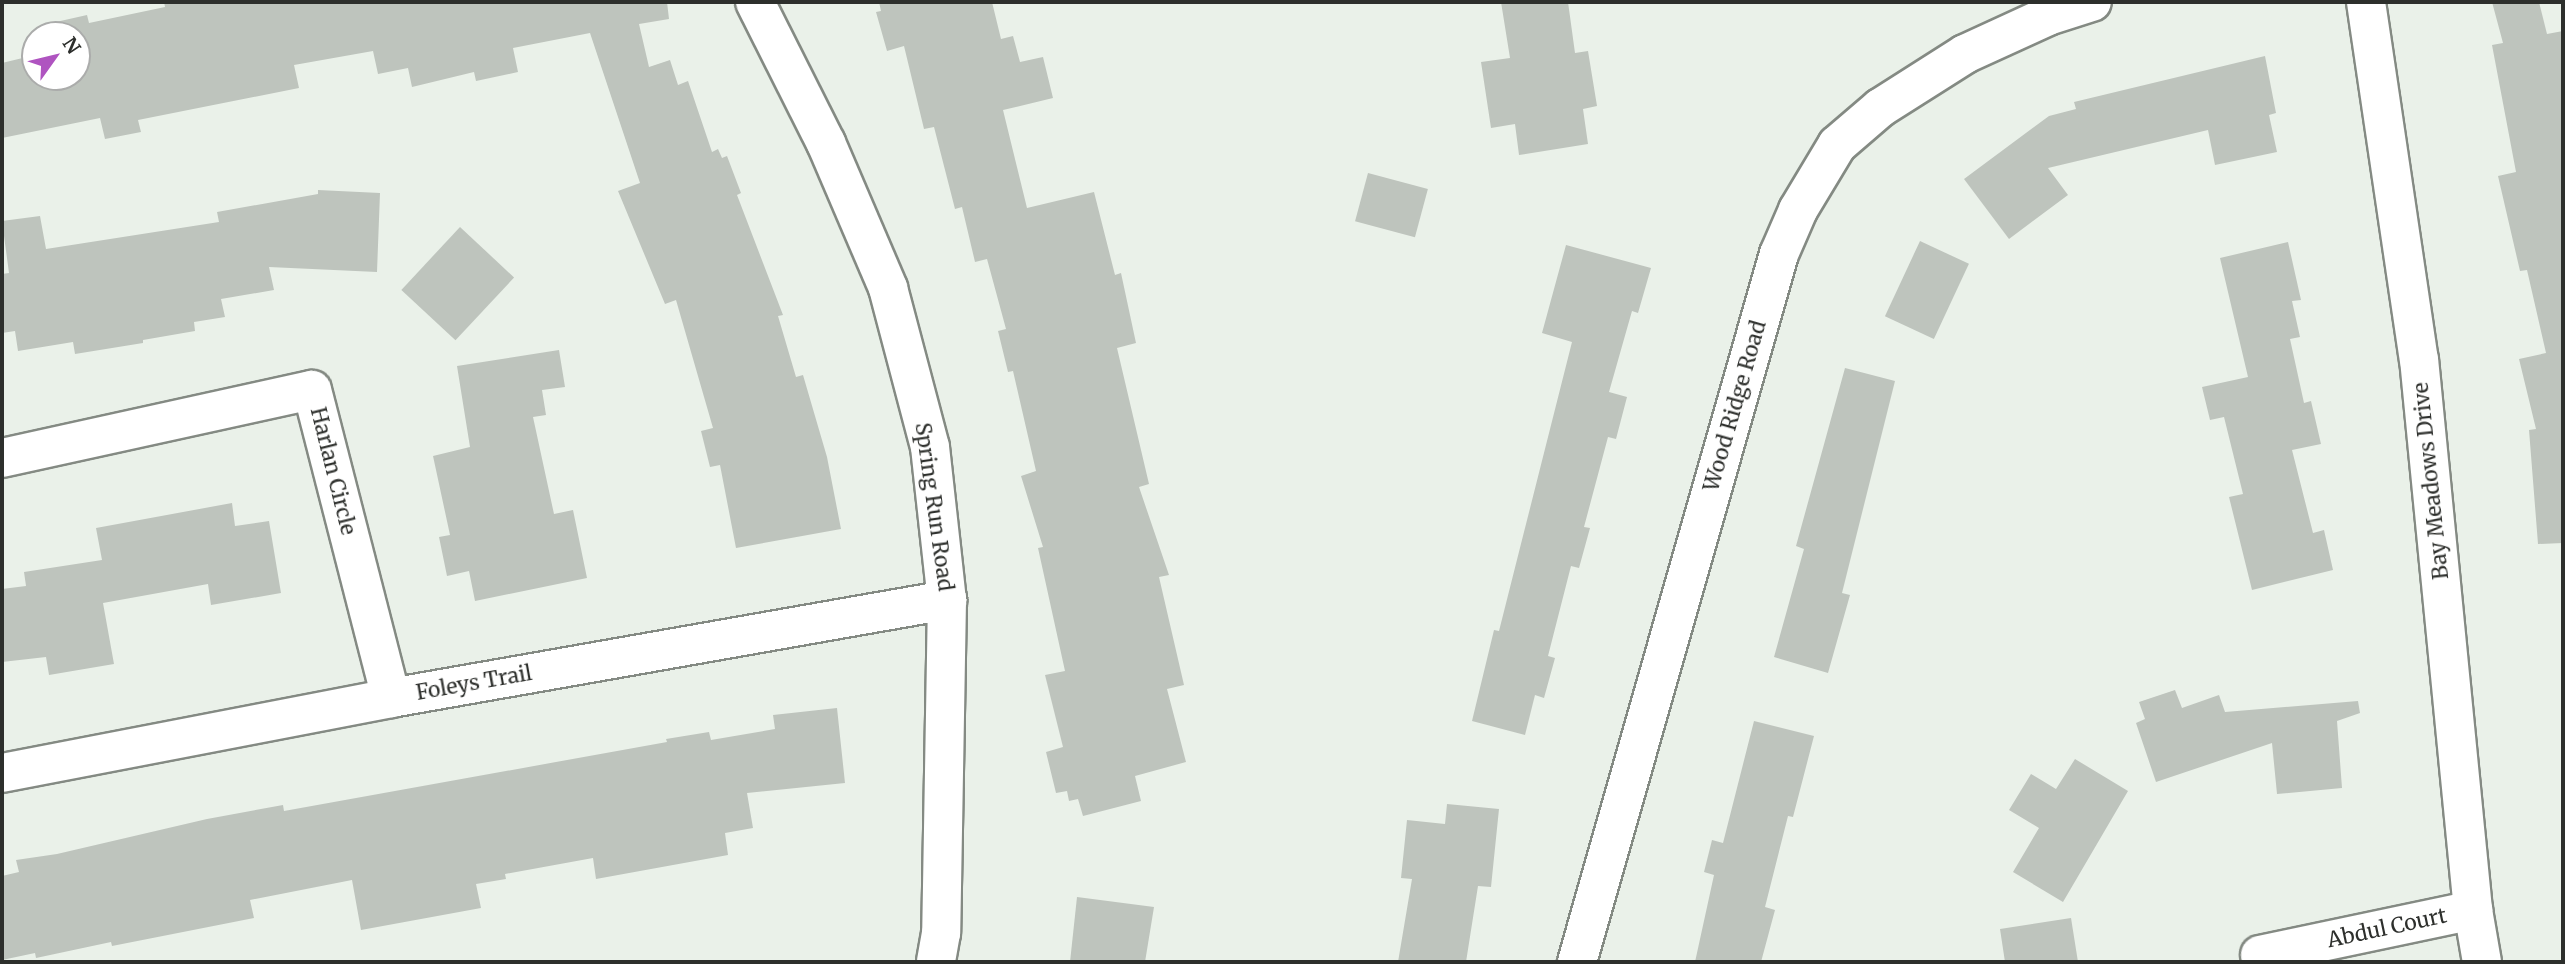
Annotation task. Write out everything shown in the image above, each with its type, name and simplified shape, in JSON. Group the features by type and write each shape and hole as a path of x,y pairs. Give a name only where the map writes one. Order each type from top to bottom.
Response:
{"street":[{"name":"Spring Run Road","path":"755,2 826,143 888,288 930,447 947,600 941,933 936,962"},
{"name":"Wood Ridge Road","path":"1577,962 1779,254 1798,210 1837,145 1880,108 1965,54 2048,16 2092,2"},
{"name":"Bay Meadows Drive","path":"2366,2 2419,359 2473,909 2482,962"},
{"name":"Harlan Circle","path":"2,458 312,390 391,698"},
{"name":"Foleys Trail","path":"2,773 391,698 947,600"},
{"name":"Abdul Court","path":"2260,955 2473,909"}],"building":[{"path":"164,2 667,2 669,19 639,24 649,67 670,60 678,85 688,81 712,152 718,149 722,158 727,156 741,193 737,195 783,315 778,316 796,377 803,375 827,457 841,529 736,548 720,465 710,467 701,431 713,428 676,300 665,304 618,191 640,183 590,33 513,48 518,72 476,81 474,72 412,87 408,68 378,74 373,51 294,65 299,88 138,120 141,132 105,139 100,118 2,138 2,63 21,58 21,91 91,91 91,23 165,7"},
{"path":"879,2 992,2 1001,39 1013,36 1020,62 1043,57 1053,98 1003,110 1027,208 1094,192 1115,275 1121,273 1136,343 1117,348 1149,484 1139,487 1169,575 1159,577 1184,685 1167,689 1186,762 1135,776 1141,801 1083,816 1078,799 1069,801 1067,791 1056,793 1046,752 1063,747 1045,675 1065,671 1038,548 1043,547 1021,476 1036,471 1013,371 1008,372 998,331 1006,329 987,259 975,262 962,207 955,209 934,127 924,129 904,46 887,51 876,12 881,11"},
{"path":"1501,2 1568,2 1575,53 1588,51 1597,106 1583,109 1588,144 1519,155 1515,124 1491,128 1481,62 1510,58"},
{"path":"2492,2 2539,2 2547,34 2563,31 2563,543 2538,544 2529,430 2536,429 2519,359 2546,353 2527,270 2520,271 2498,176 2516,172 2492,45 2503,43"},
{"path":"87,15 88,21 60,21"},
{"path":"2265,56 2276,113 2269,115 2277,152 2215,165 2208,130 2048,168 2068,195 2009,239 1964,179 2049,116 2076,109 2074,102"},
{"path":"1368,173 1428,189 1415,237 1355,221"},
{"path":"318,190 380,193 377,272 269,267 274,290 221,299 225,317 194,322 195,331 143,340 143,343 75,354 73,342 18,351 15,331 2,333 2,274 9,273 2,221 40,216 46,249 219,222 217,212 318,194"},
{"path":"460,227 514,277 455,340 401,290"},
{"path":"1920,241 1969,264 1934,339 1885,316"},
{"path":"2288,242 2301,300 2292,301 2300,337 2290,339 2304,403 2311,401 2321,444 2292,450 2313,533 2324,530 2333,570 2252,590 2229,497 2243,494 2224,417 2210,420 2202,387 2248,377 2220,258"},
{"path":"1566,245 1651,268 1638,313 1632,311 1609,392 1627,397 1616,439 1608,437 1584,527 1590,528 1579,568 1571,566 1548,656 1555,658 1544,698 1535,695 1525,735 1472,721 1494,630 1499,631 1572,342 1542,333"},
{"path":"559,350 565,387 542,390 546,415 533,417 554,514 573,510 587,578 475,601 469,571 447,576 439,537 450,535 433,456 470,447 457,366"},
{"path":"1845,368 1895,381 1842,593 1850,595 1828,673 1774,657 1804,549 1796,546"},
{"path":"232,503 235,526 269,521 281,593 211,605 208,584 103,603 114,664 49,675 46,657 2,662 2,589 26,586 24,572 102,560 96,528"},
{"path":"2175,690 2182,708 2219,695 2225,712 2358,701 2360,713 2337,721 2342,788 2277,794 2272,743 2156,782 2136,723 2145,719 2139,702"},
{"path":"837,708 845,783 747,793 753,828 725,833 728,855 596,879 593,858 505,874 506,879 476,884 481,908 361,930 352,880 250,900 254,918 112,946 111,942 36,958 35,953 2,960 2,876 19,872 16,860 57,854 207,819 283,805 284,811 667,742 666,739 709,732 711,740 775,729 773,715"},
{"path":"1754,721 1814,736 1793,817 1788,816 1765,907 1775,910 1761,962 1695,962 1714,875 1704,872 1712,840 1723,843"},
{"path":"2075,759 2128,791 2063,902 2013,872 2039,828 2009,810 2031,774 2056,789"},
{"path":"1447,804 1499,809 1491,887 1478,886 1466,962 1398,962 1412,879 1401,878 1407,820 1445,824"},
{"path":"1077,897 1154,907 1145,962 1070,962"},
{"path":"2071,918 2078,962 2005,962 2000,929"}]}
